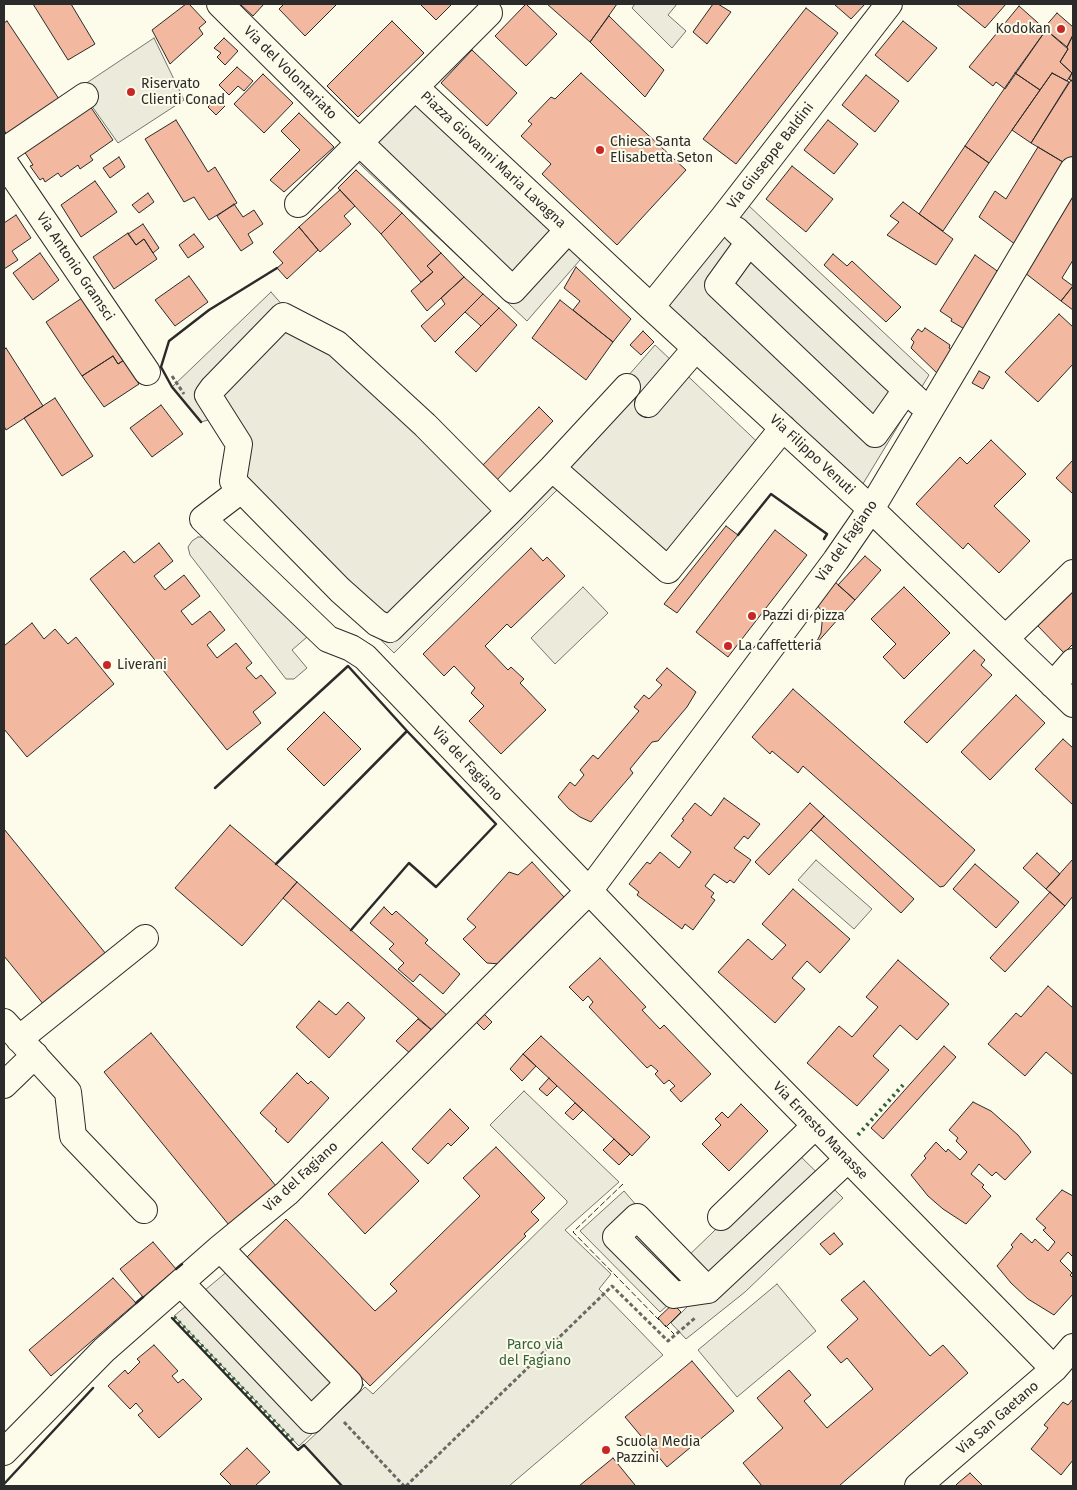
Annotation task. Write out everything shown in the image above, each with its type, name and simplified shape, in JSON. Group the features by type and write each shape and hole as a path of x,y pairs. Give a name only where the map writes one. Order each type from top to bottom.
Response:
{"street":[{"name":"Via del Volontariato","path":"220,4 360,143"},
{"name":"Via Giuseppe Baldini","path":"651,307 723,218 855,30 889,4"},
{"path":"415,87 489,13"},
{"name":"Piazza Giovanni Maria Lavagna","path":"415,87 568,230 513,290 360,143 415,87"},
{"path":"4,151 84,96"},
{"path":"298,204 360,143"},
{"name":"Via Antonio Gramsci","path":"4,162 147,372"},
{"name":"Via del Fagiano","path":"4,1452 104,1350 220,1248 292,1198 589,891 605,851 703,752 719,700 827,553 871,509 1073,170"},
{"path":"723,218 929,412"},
{"name":"Via Filippo Venuti","path":"568,230 871,509 1073,704"},
{"path":"749,242 718,285 875,434 906,390"},
{"path":"510,511 425,425 337,344 283,316 208,395 239,444 233,481 340,590 377,623 390,629 510,511 627,387"},
{"path":"648,404 696,348"},
{"path":"552,468 668,570 783,428"},
{"name":"Via del Fagiano","path":"241,490 203,519 328,640 351,648 365,657 589,891"},
{"path":"1006,638 1073,573"},
{"path":"1053,685 1073,662"},
{"name":"Via Ernesto Manasse","path":"589,891 815,1126 1054,1370"},
{"path":"4,1085 14,1033 145,938"},
{"path":"14,1033 68,1092 73,1136 144,1210"},
{"path":"721,1217 815,1126"},
{"path":"708,1290 848,1159"},
{"path":"181,1283 311,1420 332,1409 349,1383 220,1248"},
{"name":"Via San Gaetano","path":"918,1486 1054,1370 1073,1347"}],"path":[{"path":"147,372 166,365 176,384 191,404 208,395"},
{"path":"332,1409 405,1486 603,1293"}],"green space":[{"path":"198,537 208,537 307,637 292,650 307,668 294,679 286,679 190,555 188,547"},
{"name":"Parco via del Fagiano","path":"524,1091 619,1182 565,1230 611,1274 599,1289 663,1355 509,1486 342,1486 304,1445 365,1387 373,1394 567,1203 490,1125"},
{"path":"777,1284 816,1331 737,1397 698,1350"}],"shaded area":[{"path":"635,4 677,4 668,15 686,31 672,48 632,8"},
{"name":"Riservato Clienti Conad","path":"154,38 184,100 118,143 79,88"},
{"path":"415,82 593,245 527,321 346,151"},
{"path":"748,205 929,375 861,487 667,308"},
{"path":"271,292 285,308 351,338 508,495 552,463 655,345 769,453 673,581 562,485 394,653 223,484 231,453 225,440 208,420 201,422 172,387"},
{"path":"583,587 608,613 555,664 531,638"},
{"path":"816,860 872,909 854,929 798,880"},
{"path":"796,1152 843,1198 745,1292 686,1339 671,1323 687,1307 677,1297 660,1312 580,1231 624,1191 684,1260"},
{"path":"241,1260 364,1385 299,1446 174,1316"}],"building":[{"path":"33,4 71,4 95,44 68,60"},
{"path":"186,4 189,4 206,22 199,28 203,34 170,64 152,30"},
{"path":"240,4 264,4 253,16"},
{"path":"284,4 337,4 305,36 279,9"},
{"path":"420,4 452,4 436,20"},
{"path":"526,4 557,34 526,66 495,36"},
{"path":"547,4 617,4 590,42"},
{"path":"713,4 718,4 731,12 707,44 693,32"},
{"path":"836,4 865,4 851,19"},
{"path":"956,4 1006,4 985,28"},
{"path":"1019,6 1046,30 1005,89 996,82 993,86 969,67"},
{"path":"806,8 838,33 736,164 703,139"},
{"path":"1057,13 1073,27 1073,35 1067,47 1044,28"},
{"path":"609,16 664,70 645,97 590,42"},
{"path":"7,21 61,102 8,137 4,130 4,23"},
{"path":"392,21 424,53 358,117 327,86"},
{"path":"903,21 937,48 908,82 875,55"},
{"path":"1046,30 1068,49 1060,62 1072,73 1067,81 1052,73 1040,90 1015,73"},
{"path":"1073,35 1073,82 1069,79 1072,73 1060,62 1068,49 1067,47"},
{"path":"224,38 238,51 225,65 217,57 221,53 214,48"},
{"path":"472,50 517,93 487,126 441,83"},
{"path":"237,67 253,81 244,91 238,86 229,95 219,85"},
{"name":"Chiesa Santa Elisabetta Seton","path":"581,73 686,170 617,245 542,174 551,164 521,136 532,124 528,121 551,97 555,99"},
{"path":"1015,73 1040,90 989,163 965,146"},
{"path":"1052,73 1069,82 1031,143 1012,130"},
{"path":"263,74 293,103 264,133 234,104"},
{"path":"866,75 899,101 875,132 842,105"},
{"path":"1071,80 1073,82 1073,156 1068,165 1031,143"},
{"path":"217,98 225,106 216,115 208,107"},
{"path":"90,106 113,140 90,156 93,160 80,169 78,165 61,177 58,173 45,182 43,178 40,180 30,166 33,165 24,151"},
{"path":"299,113 334,147 284,192 270,180 300,150 281,131"},
{"path":"176,120 208,172 215,167 237,203 209,220 194,197 184,202 145,139"},
{"path":"828,120 858,144 834,174 804,150"},
{"path":"965,146 989,163 943,231 919,214"},
{"path":"1038,147 1068,165 1016,245 979,217 995,191 1006,199"},
{"path":"119,157 125,167 110,178 103,168"},
{"path":"792,166 833,199 806,232 766,199"},
{"path":"356,170 402,213 381,234 338,188"},
{"path":"95,181 117,212 81,237 61,205"},
{"path":"1073,183 1073,260 1062,278 1073,286 1061,301 1020,269"},
{"path":"340,190 355,206 344,216 351,224 320,252 299,227"},
{"path":"148,193 154,202 139,213 132,205"},
{"path":"903,202 953,239 936,265 887,235 899,222 890,216"},
{"path":"234,204 243,217 254,210 263,224 248,234 253,243 241,251 217,216"},
{"path":"402,213 441,253 427,266 433,272 421,282 381,234"},
{"path":"16,215 31,238 12,251 18,260 4,269 4,223"},
{"path":"143,224 159,248 153,253 144,239 136,245 128,234"},
{"path":"299,227 318,250 287,279 277,268 283,263 273,252"},
{"path":"128,233 136,245 144,239 157,259 114,289 93,257"},
{"path":"194,234 204,247 188,258 179,245"},
{"path":"40,253 59,280 33,300 13,273"},
{"path":"441,253 464,277 427,311 411,291 433,272 427,266"},
{"path":"833,254 847,266 852,261 901,307 886,322 824,265"},
{"path":"975,255 1000,273 966,330 951,321 952,319 940,311"},
{"path":"576,267 631,319 613,342 573,310 580,301 564,288"},
{"path":"189,276 208,302 175,326 155,300"},
{"path":"464,277 483,294 435,342 421,326 445,304 441,298"},
{"path":"1073,286 1073,310 1061,301"},
{"path":"483,294 499,308 481,326 465,312"},
{"path":"82,298 124,360 118,364 113,356 82,376 46,322"},
{"path":"560,300 613,342 586,380 532,338"},
{"path":"499,308 517,325 476,372 455,352"},
{"path":"1059,314 1073,327 1073,364 1038,402 1005,372"},
{"path":"925,328 950,345 949,348 954,352 939,375 911,348 914,342 911,339 918,329 922,332"},
{"path":"643,331 654,342 641,355 630,345"},
{"path":"6,348 43,406 6,430 4,426 4,350"},
{"path":"113,356 118,364 124,360 139,384 104,407 82,376"},
{"path":"979,371 990,377 983,389 972,383"},
{"path":"55,398 93,456 62,476 24,418"},
{"path":"161,405 183,434 152,457 130,428"},
{"path":"539,407 553,421 495,482 480,468"},
{"path":"991,440 1026,474 994,506 1030,541 999,573 968,543 963,549 916,504 960,457 967,464"},
{"path":"1073,460 1073,494 1056,478"},
{"path":"726,526 738,535 677,613 664,604"},
{"path":"775,530 807,555 728,657 696,632"},
{"path":"159,543 173,561 154,576 165,590 184,575 200,596 181,611 192,625 210,611 225,630 207,645 217,658 236,643 252,663 246,668 256,679 261,675 276,693 253,712 261,723 227,750 90,579 124,551 134,563"},
{"path":"531,548 543,561 547,557 565,576 511,628 507,624 485,646 508,670 511,667 524,679 520,683 546,710 501,754 469,721 484,706 471,693 475,688 454,666 444,676 423,654"},
{"path":"865,556 881,570 855,600 838,585"},
{"path":"834,581 855,600 815,645 821,633 822,611 815,603"},
{"path":"904,587 950,633 904,679 883,657 896,644 871,619"},
{"path":"1073,590 1073,644 1064,653 1037,625"},
{"path":"32,623 44,639 55,629 68,644 76,637 114,684 27,757 4,729 4,646"},
{"path":"974,650 985,660 981,665 992,675 927,743 904,722"},
{"path":"667,668 696,692 687,707 658,741 652,742 630,769 633,773 591,822 580,817 558,797 570,782 575,786 584,775 580,770 593,755 598,759 639,711 634,707 644,695 649,699 662,685 656,680"},
{"path":"793,689 975,850 944,886 940,887 803,766 798,773 772,751 770,754 752,737"},
{"path":"1016,695 1045,723 990,780 961,752"},
{"path":"324,712 361,749 324,786 287,749"},
{"path":"1063,739 1073,748 1073,805 1035,769"},
{"path":"724,798 760,824 748,839 744,836 734,848 751,860 734,883 730,880 727,883 714,874 705,886 714,893 711,897 715,900 693,930 685,924 682,929 637,895 639,892 629,884 647,862 650,864 660,852 679,868 691,852 671,836 695,803 711,816"},
{"path":"810,803 824,816 769,875 755,862"},
{"path":"824,816 914,899 901,913 811,830"},
{"path":"230,825 297,882 242,946 175,888"},
{"path":"4,829 106,954 44,1005 4,956"},
{"path":"1037,853 1060,874 1046,889 1023,868"},
{"path":"1073,859 1073,896 1065,906 1046,889"},
{"path":"532,862 564,897 500,964 487,963 463,939 476,927 467,919 509,872 518,875"},
{"path":"975,864 1019,902 996,928 953,889"},
{"path":"297,882 449,1017 434,1032 283,898"},
{"path":"793,889 850,939 820,973 807,961 792,978 805,989 775,1023 718,972 748,939 772,960 786,945 762,924"},
{"path":"1050,892 1065,906 1005,972 990,958"},
{"path":"384,907 392,915 396,911 428,940 425,943 460,974 443,994 420,974 413,982 398,969 404,963 389,949 394,944 370,923"},
{"path":"600,958 646,1007 642,1010 660,1029 664,1025 711,1074 681,1102 670,1090 675,1086 669,1080 664,1084 655,1074 658,1071 651,1065 647,1068 589,1007 593,1002 588,996 583,1001 569,987"},
{"path":"898,960 949,1004 917,1040 900,1025 873,1056 889,1070 857,1106 807,1063 839,1026 852,1037 878,1007 866,997"},
{"path":"1048,986 1073,1008 1073,1075 1046,1052 1025,1076 988,1044 1016,1013 1021,1017"},
{"path":"319,1001 336,1015 348,1002 365,1018 329,1058 296,1027"},
{"path":"479,1009 492,1022 484,1030 471,1017"},
{"path":"418,1019 434,1032 412,1055 396,1041"},
{"path":"151,1033 276,1186 229,1225 104,1072"},
{"path":"541,1036 650,1137 632,1156 523,1054"},
{"path":"944,1046 956,1057 883,1139 871,1128"},
{"path":"523,1054 536,1066 522,1081 510,1069"},
{"path":"297,1073 308,1084 311,1081 329,1098 288,1143 275,1131 277,1129 260,1113"},
{"path":"549,1078 557,1086 547,1096 539,1089"},
{"path":"973,1102 991,1111 1018,1135 1031,1152 1005,1180 996,1172 992,1176 979,1164 971,1174 984,1185 982,1187 991,1196 966,1224 943,1209 928,1196 911,1175 926,1158 924,1156 936,1142 946,1152 948,1149 960,1160 967,1152 956,1141 958,1138 949,1130"},
{"path":"575,1103 583,1110 573,1120 565,1113"},
{"path":"741,1104 768,1131 729,1171 702,1144 721,1125 715,1119 722,1112 728,1118"},
{"path":"450,1109 469,1128 451,1146 448,1143 428,1164 412,1149"},
{"path":"614,1139 630,1154 619,1165 603,1150"},
{"path":"382,1142 419,1181 365,1234 328,1194"},
{"path":"496,1147 545,1198 531,1212 539,1220 524,1234 526,1236 370,1386 246,1258 286,1219 375,1311 397,1291 390,1284 480,1196 463,1178"},
{"path":"1062,1190 1073,1196 1073,1257 1068,1252 1060,1261 1072,1273 1070,1275 1073,1278 1073,1294 1054,1315 1028,1299 997,1266 1013,1247 1011,1245 1021,1233 1032,1243 1035,1239 1048,1251 1055,1242 1043,1230 1046,1228 1036,1219"},
{"path":"834,1233 843,1244 830,1255 820,1244"},
{"path":"153,1242 176,1269 143,1297 120,1269"},
{"path":"113,1278 136,1303 51,1376 29,1350"},
{"path":"864,1281 930,1356 943,1345 968,1373 839,1486 762,1486 743,1463 783,1428 757,1398 789,1370 811,1395 804,1401 827,1428 873,1389 847,1358 841,1363 827,1347 858,1319 841,1300"},
{"path":"675,1302 681,1312 666,1327 658,1318"},
{"path":"154,1345 178,1371 172,1376 178,1383 183,1379 202,1399 159,1438 138,1415 143,1411 136,1403 130,1409 108,1386 125,1370 128,1374 140,1362 137,1359"},
{"path":"692,1361 734,1411 667,1467 625,1417"},
{"path":"1073,1399 1073,1460 1061,1475 1031,1449 1048,1428 1044,1425 1063,1402 1068,1405"},
{"path":"247,1448 270,1472 255,1486 232,1486 220,1474"},
{"path":"613,1458 635,1485 579,1486"},
{"path":"970,1473 983,1486 955,1486 958,1483"}],"hedge":[{"path":"858,1135 903,1085"},
{"path":"174,1317 294,1442"}],"fence":[{"path":"623,1184 573,1232 659,1320"},
{"path":"665,1325 674,1334"}],"wall":[{"path":"201,422 172,387 161,367 169,341 209,310 277,268"},
{"path":"738,535 771,494 827,534 824,539"},
{"path":"215,788 348,666 407,731 276,864"},
{"path":"351,930 409,863 436,887 496,824 407,731"},
{"path":"176,1269 182,1264"},
{"path":"136,1303 143,1297"},
{"path":"172,1318 298,1450 304,1445 342,1486"},
{"path":"4,1484 93,1388"}],"place":[{"name":"Kodokan","path":"1061,29"},
{"name":"Riservato Clienti Conad","path":"131,92"},
{"name":"Chiesa Santa Elisabetta Seton","path":"600,150"},
{"name":"Pazzi di pizza","path":"752,616"},
{"name":"La caffetteria","path":"728,646"},
{"name":"Liverani","path":"107,665"},
{"name":"Scuola Media Pazzini","path":"606,1450"}]}
